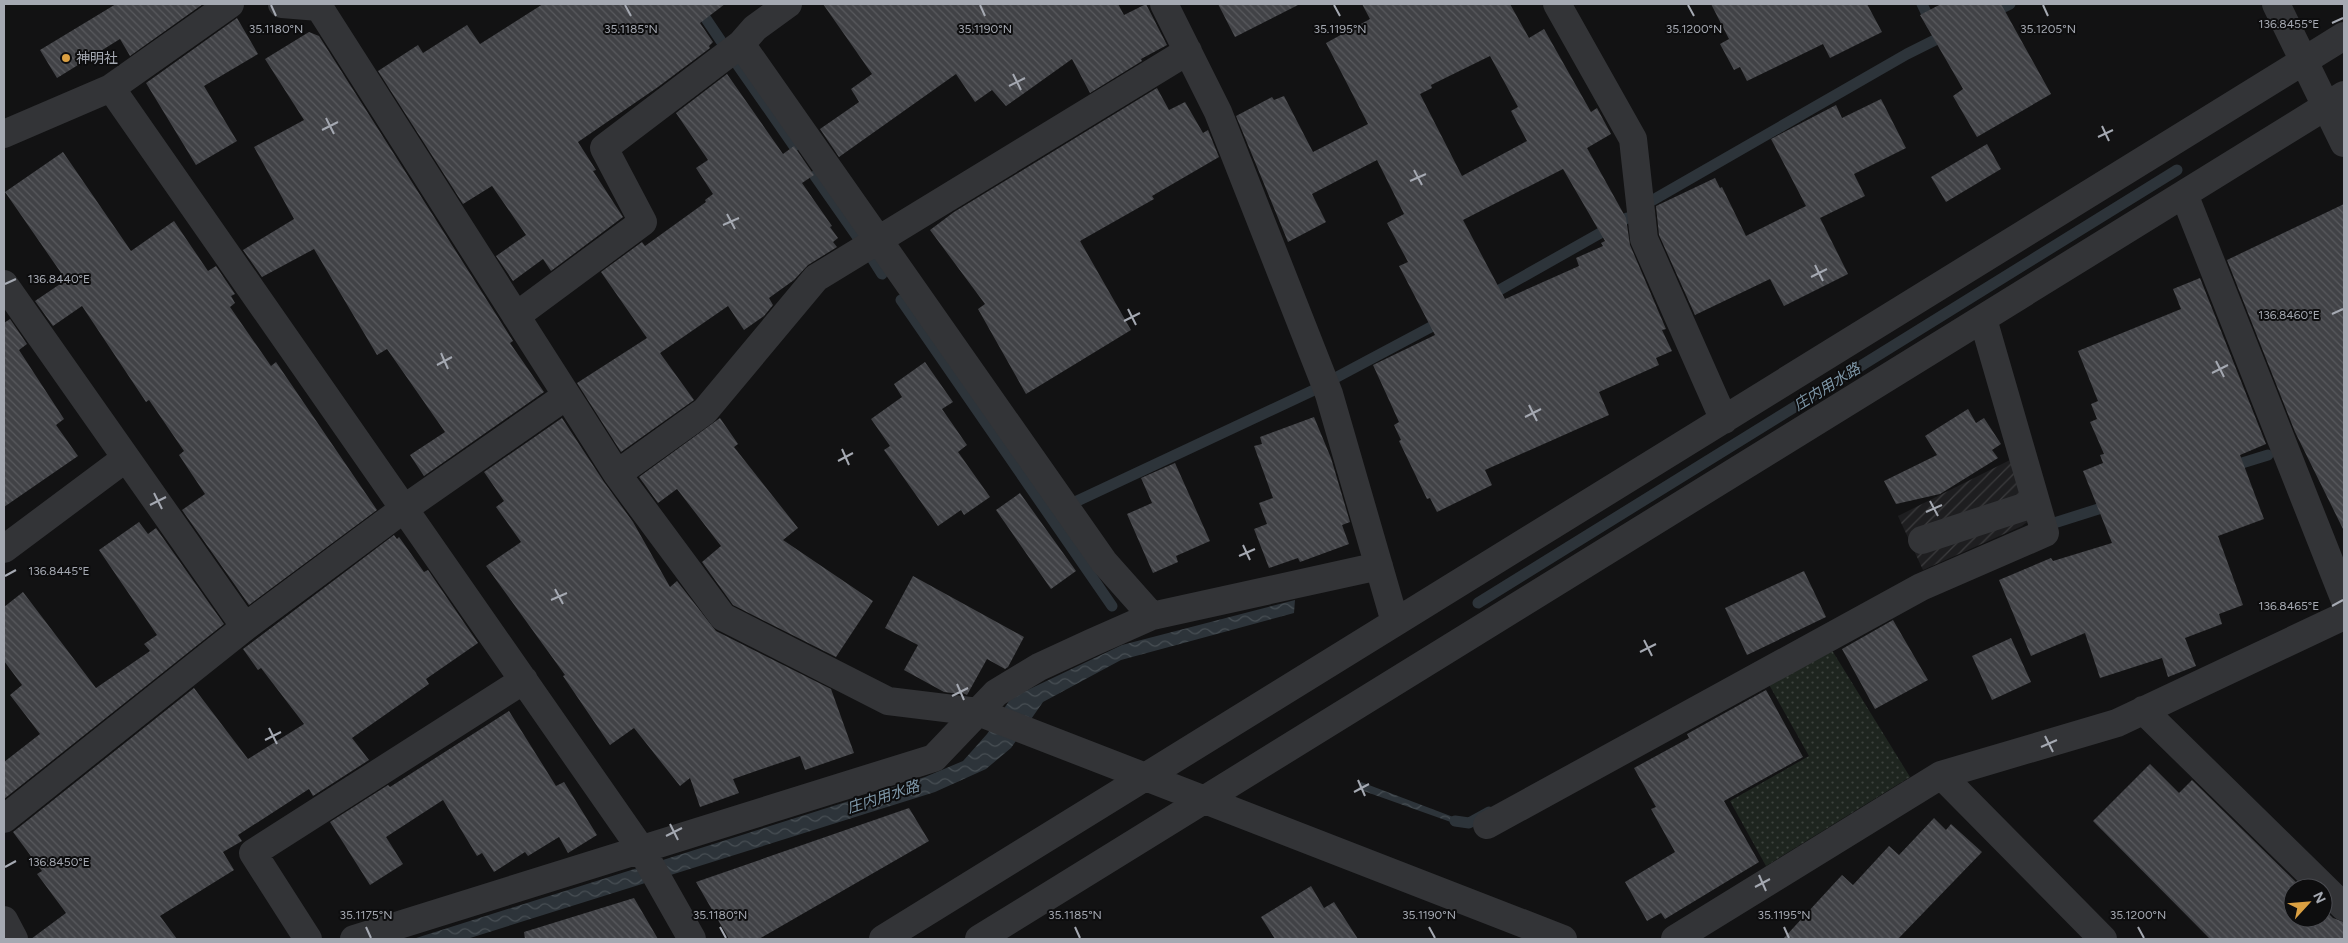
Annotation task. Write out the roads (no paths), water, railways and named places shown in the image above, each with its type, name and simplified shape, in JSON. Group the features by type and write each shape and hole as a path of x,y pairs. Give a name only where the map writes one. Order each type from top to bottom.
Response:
{"street":[{"path":"4,134 112,88 230,4"},
{"path":"282,4 321,5 617,474 723,617 888,701 984,714 1563,939"},
{"path":"516,316 643,222 604,148 741,44 756,28 788,4"},
{"path":"1164,4 1218,112 1329,394 1395,622"},
{"path":"1557,4 1632,139 1644,239 1724,420"},
{"path":"2276,4 2303,62 2336,101 2344,143"},
{"path":"883,939 2344,36"},
{"path":"741,44 1104,562 1152,616"},
{"path":"617,474 705,410 816,278 877,239 1188,51"},
{"path":"112,88 644,854 692,939"},
{"path":"979,939 2336,101"},
{"path":"2184,194 2344,598"},
{"path":"4,284 245,627"},
{"path":"1487,825 1921,587 2045,533 1982,319"},
{"path":"4,819 245,627 405,508 566,396"},
{"path":"4,549 126,458"},
{"path":"1922,540 2036,503"},
{"path":"354,939 644,854 934,758 984,714 996,694 1039,667 1152,616 1379,566"},
{"path":"1675,939 1941,775 2116,723 2344,616"},
{"path":"308,939 253,853 524,680"},
{"path":"2143,710 2344,907"},
{"path":"1941,775 2102,939"},
{"path":"4,920 14,939"}],"water":[{"path":"1295,600 1294,613 1121,660 1043,702 1011,748 986,769 935,792 467,939 413,939 925,777 963,761 987,734 1011,698 1122,645"},
{"path":"1361,782 1469,823 1462,826 1358,789"}],"waterway":[{"path":"696,4 721,41"},
{"path":"1922,4 1932,25"},
{"path":"1989,14 2010,4"},
{"path":"1653,200 1907,54 1947,34"},
{"path":"737,64 794,146"},
{"name":"庄内用水路","path":"1478,603 2177,170"},
{"path":"815,176 859,239"},
{"path":"1487,297 1627,218"},
{"path":"870,255 882,274"},
{"path":"901,300 1112,606"},
{"path":"1337,377 1444,320"},
{"path":"1075,502 1314,390"},
{"path":"2229,467 2268,455"},
{"path":"2051,524 2111,505"},
{"path":"1455,821 1469,823 1489,812"}],"place":[{"name":"神明社","path":"66,58"}]}
